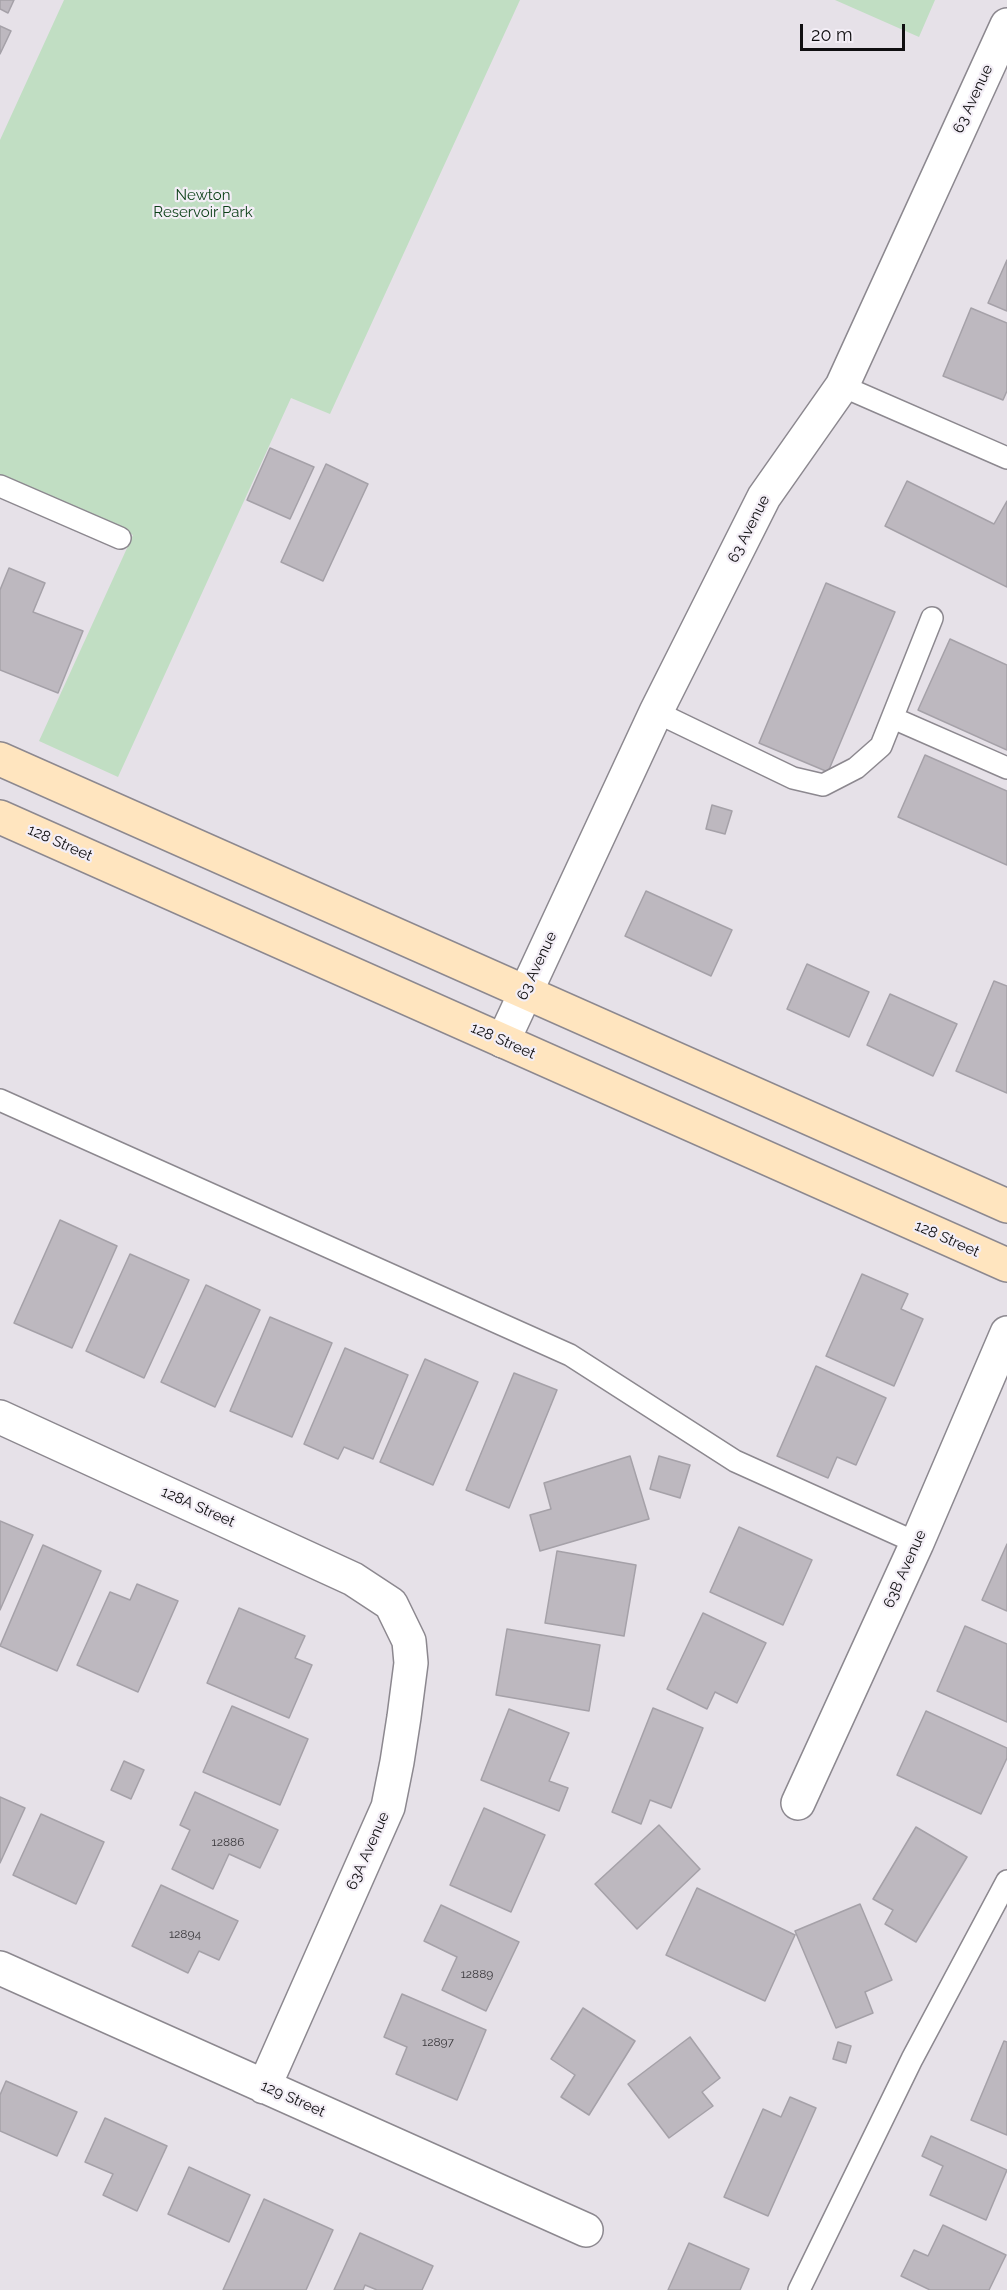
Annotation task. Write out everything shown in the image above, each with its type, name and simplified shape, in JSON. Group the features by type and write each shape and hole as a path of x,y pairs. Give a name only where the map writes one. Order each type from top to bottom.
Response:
{"main road":[{"path":"0,759 525,990 1007,1206"},
{"name":"128 Street","path":"0,817 1007,1265"}],"street":[{"name":"63 Avenue","path":"503,1041 656,712 764,497 842,386 1007,25"},
{"name":"63B Avenue","path":"798,1803 917,1543 1007,1333"},
{"name":"128A Street","path":"0,1417 312,1559 353,1579 391,1604"},
{"name":"63A Avenue","path":"264,2087 387,1807 397,1762 411,1663 409,1641 391,1604"},
{"name":"129 Street","path":"0,1968 586,2230"}],"lane":[{"path":"842,386 1006,456"},
{"path":"0,486 120,537"},
{"path":"656,712 793,778 823,785 856,768 881,746 932,618"},
{"path":"893,718 1007,768"},
{"path":"0,1100 570,1355 735,1461 917,1543"},
{"path":"799,2290 912,2059 1007,1881"}],"green space":[{"name":"Newton Reservoir Park","path":"64,0 520,0 330,414 291,398 118,777 39,741 133,535 0,475 0,140"},
{"path":"835,0 935,0 919,37"}],"building":[{"path":"0,0 14,0 8,13 0,9"},
{"path":"0,26 11,31 0,54"},
{"path":"1007,260 1007,311 988,303"},
{"path":"971,308 1007,323 1007,391 1003,400 943,376"},
{"path":"270,448 314,467 290,519 247,500"},
{"path":"326,464 368,484 323,581 281,562"},
{"path":"907,481 994,524 1007,501 1007,587 885,526"},
{"path":"9,568 45,583 33,612 83,631 58,693 0,670 0,590"},
{"path":"826,583 895,612 828,772 759,743"},
{"path":"950,639 1007,665 1007,750 918,710"},
{"path":"925,755 1007,791 1007,865 898,817"},
{"path":"712,805 732,811 725,834 706,829"},
{"path":"646,891 732,930 711,976 625,936"},
{"path":"807,964 869,992 849,1037 787,1009"},
{"path":"994,981 1007,986 1007,1093 956,1071"},
{"path":"890,994 957,1024 933,1076 867,1045"},
{"path":"60,1220 117,1246 72,1348 14,1323"},
{"path":"130,1254 189,1280 144,1378 86,1351"},
{"path":"862,1274 908,1294 901,1309 923,1319 894,1386 826,1356"},
{"path":"206,1285 260,1310 215,1407 161,1382"},
{"path":"270,1317 332,1343 292,1437 230,1411"},
{"path":"345,1348 408,1375 373,1459 344,1447 338,1459 304,1444"},
{"path":"425,1359 478,1382 433,1485 380,1462"},
{"path":"816,1366 886,1398 856,1465 837,1457 828,1478 777,1456"},
{"path":"514,1373 557,1390 509,1508 466,1490"},
{"path":"630,1456 649,1519 540,1551 530,1515 551,1509 544,1483"},
{"path":"659,1456 690,1465 680,1498 650,1489"},
{"path":"0,1521 33,1535 0,1610"},
{"path":"739,1527 812,1560 783,1625 710,1592"},
{"path":"1007,1544 1007,1611 982,1600"},
{"path":"43,1545 101,1571 57,1671 0,1646"},
{"path":"557,1551 636,1565 624,1636 545,1623"},
{"path":"137,1584 178,1601 138,1692 77,1665 110,1592 130,1600"},
{"path":"239,1608 305,1636 295,1658 312,1665 289,1718 207,1683"},
{"path":"703,1613 766,1643 737,1703 715,1692 707,1709 667,1689"},
{"path":"965,1626 1007,1644 1007,1722 937,1691"},
{"path":"507,1629 600,1645 589,1711 496,1695"},
{"path":"232,1706 308,1739 280,1805 203,1772"},
{"path":"653,1708 703,1728 671,1808 650,1800 641,1824 612,1812"},
{"path":"509,1709 569,1733 549,1781 568,1788 559,1811 481,1780"},
{"path":"926,1711 1007,1748 1007,1758 981,1814 897,1775"},
{"path":"124,1761 144,1770 131,1799 111,1790"},
{"path":"195,1792 278,1830 260,1868 229,1854 213,1889 172,1869 190,1830 180,1825"},
{"path":"0,1797 25,1808 0,1863"},
{"path":"484,1808 545,1835 511,1912 450,1885"},
{"path":"41,1814 104,1842 76,1904 13,1875"},
{"path":"659,1825 700,1869 637,1929 595,1884"},
{"path":"916,1827 967,1857 916,1942 885,1924 893,1910 873,1899"},
{"path":"161,1885 238,1921 219,1960 199,1951 188,1973 132,1946"},
{"path":"697,1888 795,1935 765,2001 666,1955"},
{"path":"860,1904 892,1980 865,1992 873,2013 836,2028 795,1931"},
{"path":"441,1905 519,1942 486,2011 442,1990 457,1957 424,1941"},
{"path":"402,1994 486,2030 457,2100 396,2074 407,2047 384,2037"},
{"path":"583,2008 635,2041 589,2115 561,2097 575,2075 551,2059"},
{"path":"690,2037 720,2078 702,2092 713,2106 669,2138 628,2084"},
{"path":"1004,2041 1007,2042 1007,2135 971,2120"},
{"path":"838,2042 851,2046 846,2063 833,2059"},
{"path":"6,2081 77,2112 57,2156 0,2131 0,2095"},
{"path":"790,2097 816,2108 768,2216 724,2197 763,2109 781,2117"},
{"path":"105,2118 167,2146 137,2211 103,2195 113,2174 85,2162"},
{"path":"931,2136 1007,2170 986,2220 930,2195 943,2166 922,2156"},
{"path":"189,2167 250,2195 229,2242 168,2214"},
{"path":"264,2199 333,2230 306,2290 223,2290"},
{"path":"943,2225 1006,2255 989,2290 930,2290 901,2276 914,2250 928,2256"},
{"path":"360,2233 433,2266 422,2290 377,2290 365,2285 363,2290 334,2290"},
{"path":"689,2243 749,2269 740,2290 668,2290"}]}
